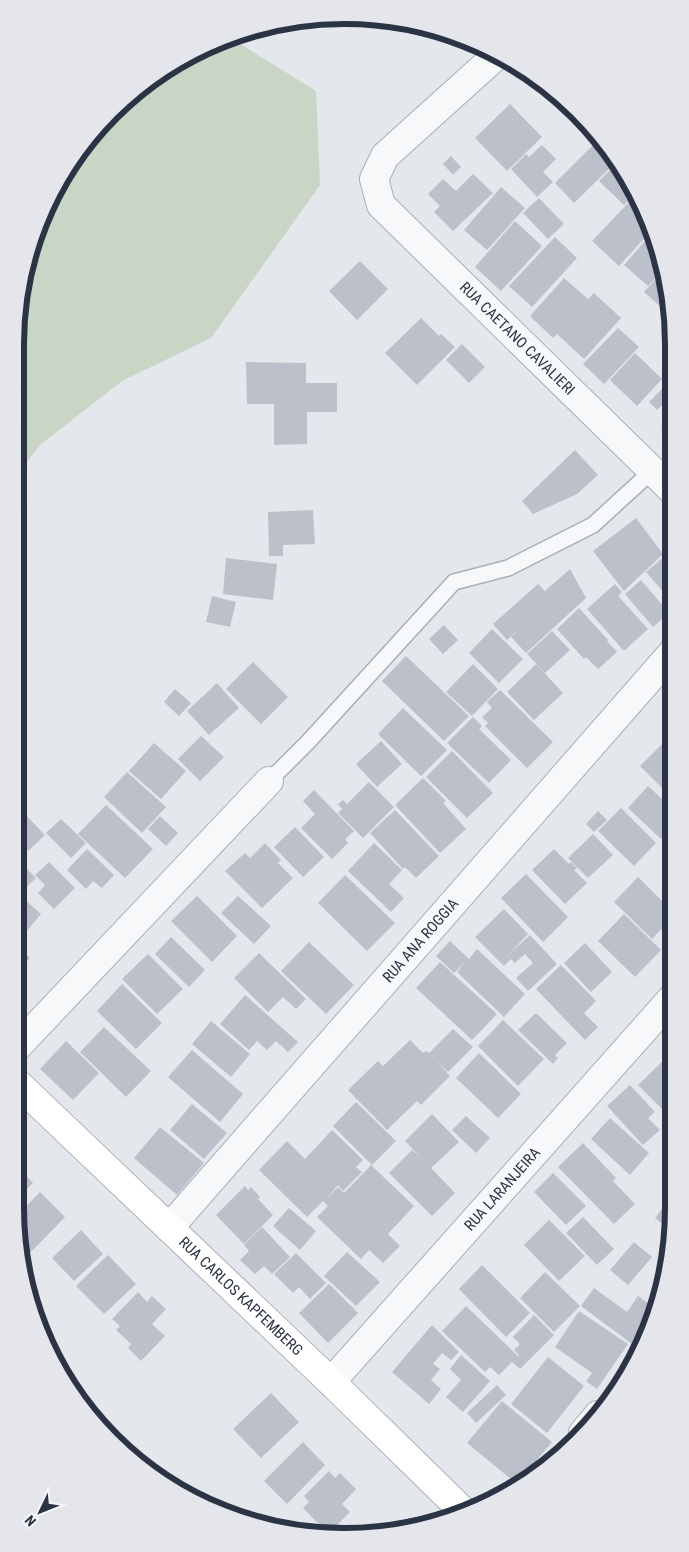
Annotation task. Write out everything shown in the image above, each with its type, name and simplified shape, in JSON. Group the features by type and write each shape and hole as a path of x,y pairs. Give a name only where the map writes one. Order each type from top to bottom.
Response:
{"street":[{"name":"RUA CAETANO CAVALIERI","path":"492,60 385,156 374,179 381,205 665,483"},
{"name":"RUA ANA ROGGIA","path":"169,1228 665,661"},
{"path":"24,1040 269,782"},
{"name":"RUA LARANJEIRA","path":"331,1382 665,1006"},
{"name":"RUA CARLOS KAPFEMBERG","path":"24,1090 331,1382 459,1507"}],"lane":[{"path":"269,782 454,582 508,568 593,525 652,471"}],"green space":[{"path":"238,42 316,91 320,185 211,338 122,381 40,445 24,465 24,324 26,303 35,261 48,222 67,184 90,149 133,103 149,90 184,67"}],"building":[{"path":"510,104 542,137 507,171 475,138"},
{"path":"594,144 611,167 574,203 555,183"},
{"path":"542,145 556,159 543,172 553,182 537,197 511,169 526,154 529,157"},
{"path":"451,156 461,167 453,175 443,164"},
{"path":"612,168 630,199 624,205 599,181"},
{"path":"473,174 493,193 453,231 434,212 440,206 428,194 443,179 456,191"},
{"path":"501,187 525,208 487,250 464,230"},
{"path":"539,198 564,224 548,239 523,213"},
{"path":"631,200 646,236 619,266 592,241"},
{"path":"515,221 542,246 501,291 475,267"},
{"path":"555,237 577,258 532,307 509,286"},
{"path":"647,239 658,276 648,286 624,265"},
{"path":"360,261 388,289 357,320 329,291"},
{"path":"658,277 664,309 644,292"},
{"path":"564,278 588,299 594,293 621,318 584,359 557,334 553,338 530,316"},
{"path":"421,318 439,336 441,334 455,347 417,385 385,353"},
{"path":"618,328 639,347 604,384 583,364"},
{"path":"462,344 485,367 469,383 446,360"},
{"path":"635,353 662,379 637,406 610,380"},
{"path":"246,362 306,363 306,383 337,383 337,412 307,412 307,444 274,445 274,404 247,404"},
{"path":"665,386 665,402 657,410 649,402"},
{"path":"665,422 665,430 661,426"},
{"path":"575,450 598,475 577,494 533,514 522,501"},
{"path":"313,510 315,544 283,545 283,556 269,556 268,512"},
{"path":"636,518 663,554 624,591 593,551"},
{"path":"665,556 665,594 646,572"},
{"path":"226,558 277,564 273,600 223,594"},
{"path":"570,569 586,598 526,653 511,637 520,628 507,640 493,624 538,584 545,591"},
{"path":"641,580 665,608 665,616 653,627 625,594"},
{"path":"615,584 622,592 618,596 648,629 624,651 587,609"},
{"path":"212,596 236,602 230,627 206,622"},
{"path":"579,608 617,652 598,669 586,657 584,659 557,629"},
{"path":"444,625 458,640 443,654 429,639"},
{"path":"492,629 523,659 499,683 469,653"},
{"path":"552,631 570,650 545,673 527,654"},
{"path":"406,656 469,716 444,741 382,681"},
{"path":"253,662 288,697 261,724 226,689"},
{"path":"473,664 498,689 472,716 446,692"},
{"path":"536,664 563,693 534,720 507,692"},
{"path":"217,683 239,708 209,735 187,711"},
{"path":"175,689 191,703 179,716 164,702"},
{"path":"500,690 553,742 527,768 485,726 488,723 482,717 492,708 487,702"},
{"path":"403,708 447,750 421,776 378,734"},
{"path":"473,717 482,726 479,729 511,760 489,783 447,743"},
{"path":"201,736 224,757 200,781 178,759"},
{"path":"381,741 402,764 377,787 356,764"},
{"path":"665,741 665,791 640,766"},
{"path":"154,743 186,771 161,799 129,771"},
{"path":"452,751 493,793 467,818 426,777"},
{"path":"127,772 166,807 142,833 104,797"},
{"path":"423,778 446,801 443,803 466,829 440,853 395,805"},
{"path":"369,782 394,807 363,838 338,813 342,809 338,804 343,800 347,804"},
{"path":"648,786 665,802 665,835 661,839 628,808"},
{"path":"314,790 354,831 345,839 348,843 332,859 301,828 315,814 303,801"},
{"path":"106,805 153,849 125,878 78,834"},
{"path":"621,808 656,843 634,866 598,831"},
{"path":"395,810 439,856 416,878 405,867 403,869 370,833"},
{"path":"598,811 607,820 594,832 586,824"},
{"path":"24,813 45,835 28,851 24,847"},
{"path":"160,816 178,833 166,846 148,829"},
{"path":"61,819 86,843 71,858 46,833"},
{"path":"295,827 324,857 303,877 274,847"},
{"path":"593,834 613,855 588,878 568,858"},
{"path":"265,843 281,860 278,863 293,878 262,908 225,871 245,853 250,858"},
{"path":"374,843 402,870 389,884 404,898 391,912 348,871"},
{"path":"87,849 114,875 102,888 93,881 86,889 67,870"},
{"path":"554,849 569,864 571,862 577,868 574,870 587,883 565,904 532,870"},
{"path":"49,862 75,888 54,909 38,893 45,885 35,875"},
{"path":"24,866 36,878 24,889"},
{"path":"526,874 568,917 543,942 501,898"},
{"path":"345,875 395,923 367,951 318,903"},
{"path":"638,877 665,904 665,925 652,939 614,902"},
{"path":"197,896 237,936 212,962 171,921"},
{"path":"238,896 271,926 254,944 221,913"},
{"path":"24,899 41,914 24,934"},
{"path":"504,909 528,934 507,956 530,935 557,964 528,991 516,978 533,963 525,954 515,963 511,959 504,966 475,937"},
{"path":"624,914 661,950 635,977 598,941"},
{"path":"171,937 205,970 189,987 155,954"},
{"path":"450,941 469,959 477,949 525,994 504,1017 457,972 466,961 454,973 436,956"},
{"path":"309,942 354,985 326,1014 281,971"},
{"path":"585,943 612,972 591,992 564,963"},
{"path":"24,952 30,958 24,964"},
{"path":"259,953 306,999 296,1009 283,997 268,1012 234,978"},
{"path":"148,954 183,989 157,1014 122,979"},
{"path":"440,962 497,1014 472,1040 416,988"},
{"path":"561,965 596,1001 584,1013 598,1027 585,1040 536,989"},
{"path":"122,984 162,1023 136,1049 97,1011"},
{"path":"245,995 298,1042 288,1052 276,1041 267,1050 257,1041 249,1050 220,1024"},
{"path":"536,1013 567,1043 555,1055 558,1058 553,1064 518,1030"},
{"path":"503,1020 544,1059 518,1086 478,1046"},
{"path":"211,1021 250,1054 231,1077 192,1044"},
{"path":"104,1027 151,1071 126,1097 80,1052"},
{"path":"453,1029 473,1047 448,1072 435,1059 450,1076 421,1105 417,1101 387,1130 348,1090 378,1061 383,1066 410,1040 423,1053 426,1051 429,1053"},
{"path":"66,1041 99,1073 73,1100 40,1069"},
{"path":"192,1050 243,1094 220,1122 168,1077"},
{"path":"479,1053 521,1094 498,1118 456,1078"},
{"path":"665,1059 665,1112 638,1085"},
{"path":"630,1085 655,1112 648,1118 660,1130 643,1145 607,1106"},
{"path":"356,1102 396,1141 372,1165 333,1126"},
{"path":"192,1104 227,1133 204,1159 170,1130"},
{"path":"432,1114 459,1142 431,1168 455,1193 432,1216 389,1173 412,1150 421,1158 405,1141"},
{"path":"466,1116 490,1138 476,1153 452,1130"},
{"path":"610,1118 649,1153 630,1175 591,1139"},
{"path":"160,1127 204,1163 177,1195 134,1158"},
{"path":"332,1130 363,1160 356,1167 362,1172 343,1191 338,1185 326,1199 338,1187 344,1193 371,1165 414,1206 388,1234 400,1246 383,1263 369,1250 361,1259 317,1217 328,1206 323,1201 307,1217 259,1170 287,1141 305,1159"},
{"path":"583,1143 616,1178 613,1181 635,1204 614,1224 558,1167"},
{"path":"553,1173 586,1206 566,1225 534,1192"},
{"path":"24,1174 33,1183 24,1192"},
{"path":"245,1186 248,1190 251,1187 260,1197 258,1199 273,1215 244,1244 216,1215"},
{"path":"40,1192 65,1217 31,1252 26,1247 24,1209"},
{"path":"665,1205 665,1226 655,1218"},
{"path":"289,1208 316,1231 300,1250 273,1226"},
{"path":"583,1217 614,1249 597,1265 566,1233"},
{"path":"549,1220 585,1256 559,1281 524,1245"},
{"path":"262,1227 290,1257 272,1274 264,1266 255,1274 240,1260 249,1251 244,1245"},
{"path":"81,1230 103,1254 74,1281 52,1258"},
{"path":"634,1242 652,1257 628,1285 610,1270"},
{"path":"347,1252 380,1282 356,1306 324,1276"},
{"path":"296,1253 326,1283 310,1299 299,1287 293,1293 274,1274"},
{"path":"108,1255 136,1284 104,1314 76,1286"},
{"path":"482,1265 530,1313 506,1337 459,1289"},
{"path":"545,1272 580,1306 554,1332 520,1298"},
{"path":"329,1284 358,1313 328,1343 299,1313"},
{"path":"594,1288 627,1312 638,1296 650,1305 641,1330 632,1344 581,1306"},
{"path":"138,1292 147,1302 152,1296 166,1309 152,1324 165,1336 141,1361 128,1348 131,1344 116,1330 120,1326 112,1319"},
{"path":"466,1306 518,1356 514,1350 520,1344 513,1337 534,1315 554,1335 520,1369 512,1362 499,1375 490,1367 485,1372 442,1331"},
{"path":"579,1311 628,1344 597,1389 586,1381 592,1373 555,1347"},
{"path":"432,1325 459,1352 451,1360 442,1353 433,1364 440,1369 431,1380 441,1389 429,1404 392,1372"},
{"path":"461,1355 490,1381 463,1412 446,1397 461,1380 450,1369"},
{"path":"548,1357 584,1386 547,1433 511,1404"},
{"path":"497,1385 506,1395 476,1423 467,1413"},
{"path":"271,1393 299,1422 261,1458 233,1429"},
{"path":"502,1401 552,1442 529,1470 513,1480 467,1443"},
{"path":"303,1442 325,1465 287,1504 264,1481"},
{"path":"329,1471 335,1478 340,1473 356,1489 342,1504 350,1512 334,1528 323,1528 303,1508 309,1502 304,1496"}]}
